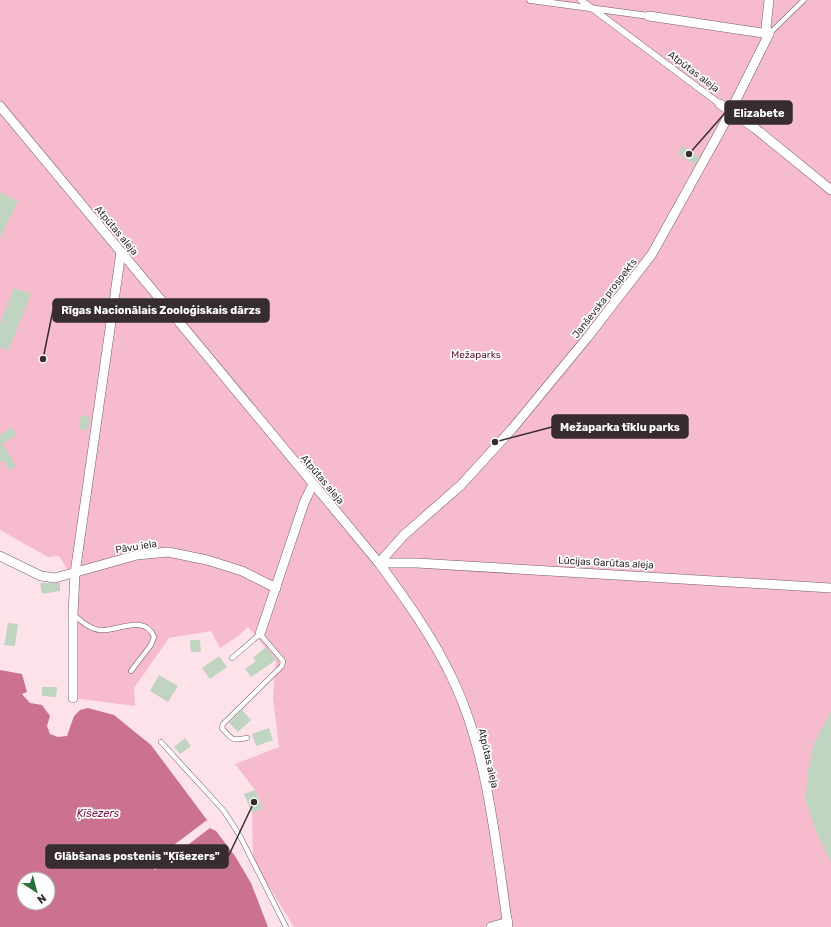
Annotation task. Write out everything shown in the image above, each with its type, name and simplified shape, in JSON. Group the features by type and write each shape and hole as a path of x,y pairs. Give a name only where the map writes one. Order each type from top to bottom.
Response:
{"street":[{"path":"530,0 548,1 592,9 769,34"},
{"name":"Atpūtas aleja","path":"581,0 730,112 756,129 831,190"},
{"path":"768,0 766,27 769,34"},
{"name":"Janševska prospekts","path":"379,562 404,536 461,484 512,429 605,315 652,254 730,112 769,34"},
{"name":"Atpūtas aleja","path":"0,106 379,562 414,610 435,644 454,681 473,732 492,823 508,925"},
{"path":"73,698 73,614 75,573 121,252"},
{"path":"260,634 304,503 313,484"},
{"name":"Pāvu iela","path":"0,556 41,576 55,578 137,555 168,552 207,560 242,571 276,588"},
{"name":"Lūcijas Garūtas aleja","path":"379,562 831,588"},
{"path":"491,927 508,925"}],"lane":[{"path":"769,34 804,0"},
{"path":"73,614 86,624 100,631 131,625 143,626 152,631 154,637 151,645 132,671"},
{"path":"232,658 260,634 284,663 223,724 222,728 231,739 247,738"},
{"path":"161,742 224,811 240,836 286,927"}],"green space":[{"name":"Mežaparks","path":"0,0 831,0 831,927 294,927 253,861 252,813 263,809 255,790 235,764 279,747 273,698 276,660 248,627 220,648 211,631 169,638 134,688 135,706 73,698 77,585 59,556 48,557 0,530"}],"water":[{"name":"Ķīšezers","path":"0,670 22,674 27,692 22,694 30,703 42,705 50,716 47,726 50,734 58,737 67,736 74,716 80,710 88,708 114,715 151,745 207,820 210,828 216,831 235,856 251,883 268,927 0,927"}],"pier":[{"path":"207,820 210,828 155,870 150,863"}],"building":[{"path":"683,146 699,157 695,165 678,153"},
{"path":"0,192 18,201 0,238"},
{"path":"14,288 31,294 8,351 0,347 0,323"},
{"path":"81,415 90,417 88,430 79,429"},
{"path":"12,427 17,435 2,444 16,466 9,470 3,460 0,462 0,435"},
{"path":"40,583 60,583 60,591 42,594"},
{"path":"8,623 18,624 15,646 4,645"},
{"path":"190,640 200,640 201,652 191,652"},
{"path":"266,647 276,660 251,677 245,669 256,661 253,658"},
{"path":"219,656 227,667 210,679 202,668"},
{"path":"159,675 178,686 168,702 150,691"},
{"path":"42,687 57,687 56,697 42,696"},
{"path":"242,710 251,720 238,732 229,723"},
{"path":"831,711 831,863 815,829 806,801 806,791 808,770 814,743"},
{"path":"269,728 273,740 256,746 252,734"},
{"path":"185,738 191,746 180,754 174,747"},
{"path":"255,790 263,809 252,813 244,794"}],"place":[{"name":"Elizabete","path":"689,154"},
{"name":"Rīgas Nacionālais Zooloģiskais dārzs","path":"43,359"},
{"name":"Mežaparka tīklu parks","path":"495,442"},
{"name":"Glābšanas postenis \"Ķīšezers\"","path":"254,802"}]}
